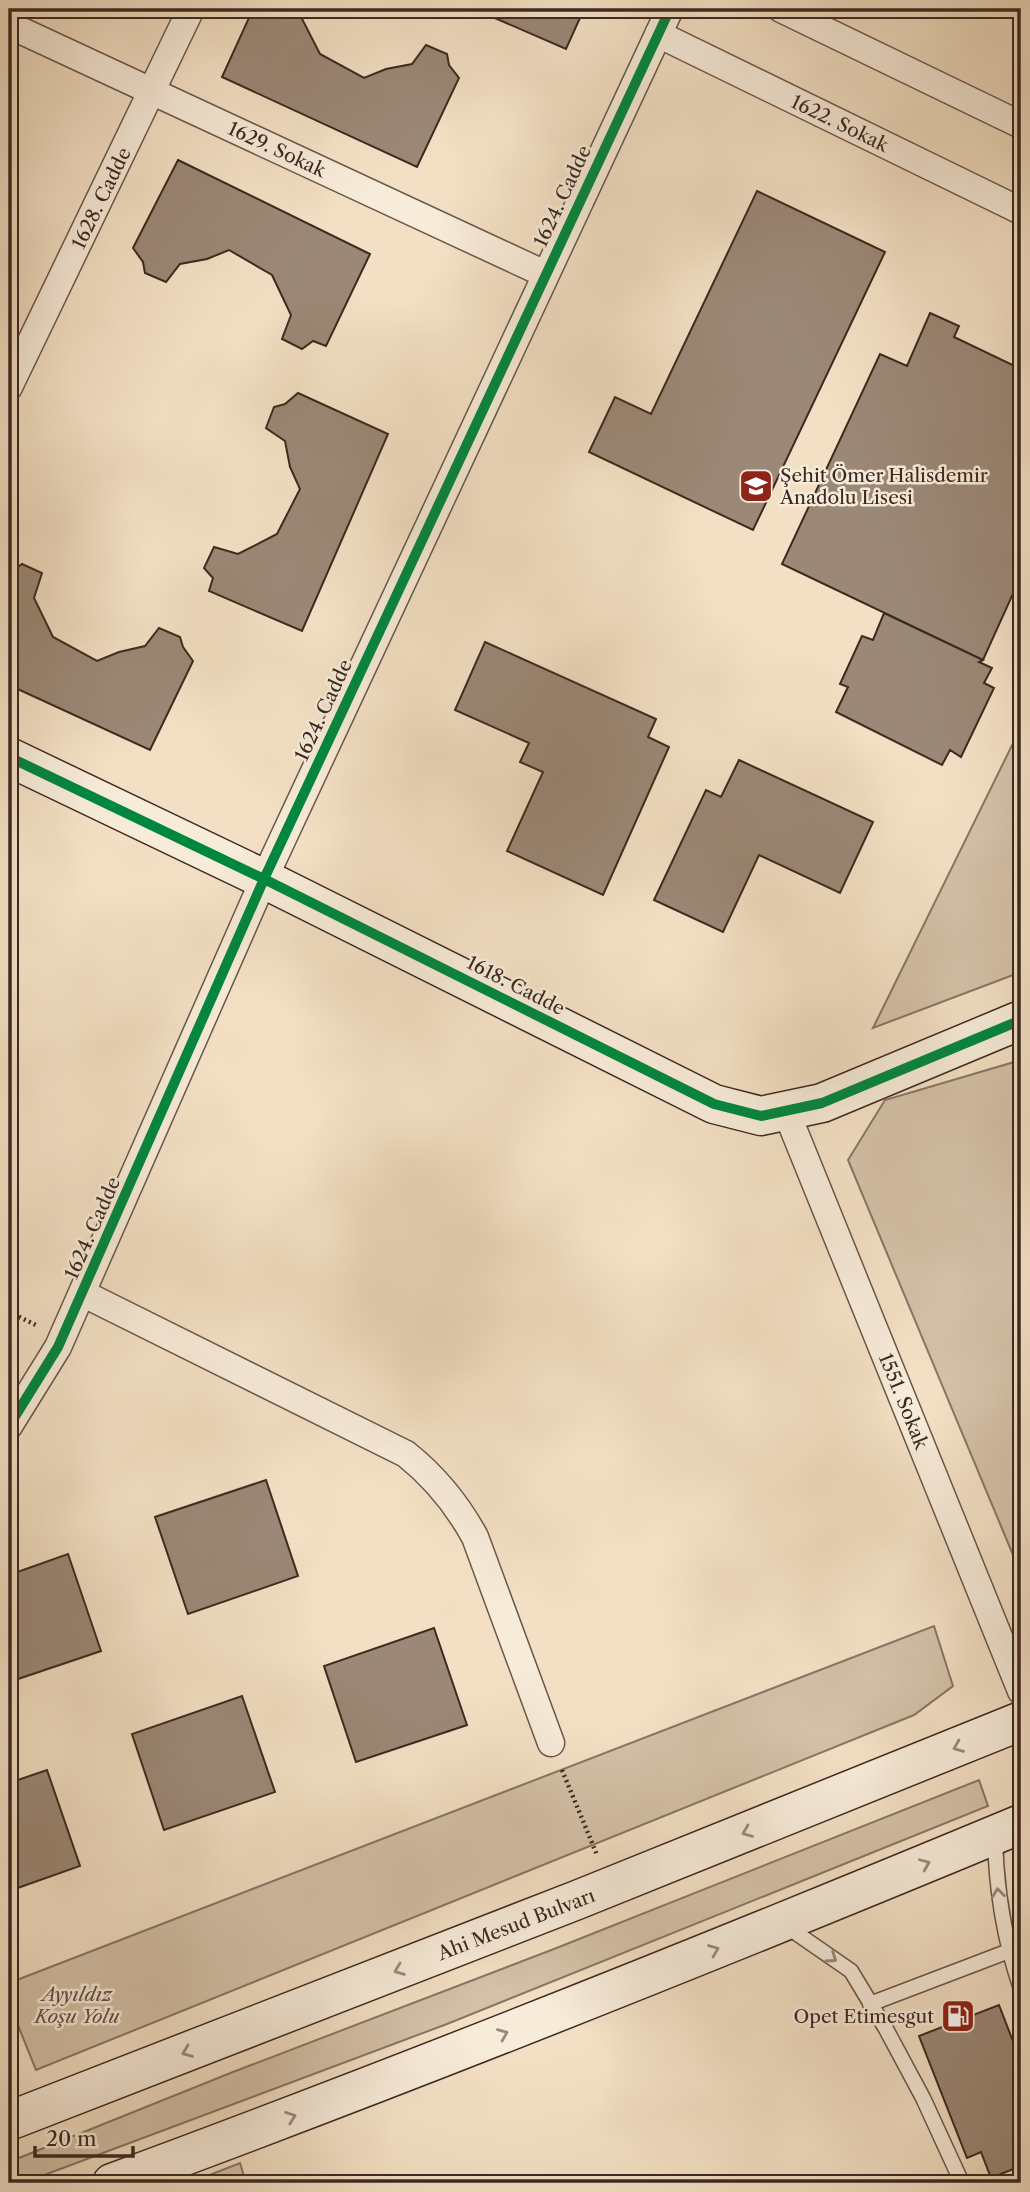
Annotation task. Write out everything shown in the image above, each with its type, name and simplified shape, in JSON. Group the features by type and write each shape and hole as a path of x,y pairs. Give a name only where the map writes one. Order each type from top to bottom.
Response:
{"main road":[{"name":"1618. Cadde","path":"9,757 264,879 714,1104 761,1116 822,1103 1021,1020"},
{"name":"Ahi Mesud Bulvarı","path":"9,2122 610,1887 1021,1721"},
{"path":"112,2183 320,2106 782,1923 1008,1829"}],"street":[{"name":"1628. Cadde","path":"9,387 191,9"},
{"name":"1624. Cadde","path":"9,1426 58,1348 264,879 670,9"},
{"path":"781,9 1021,125"},
{"name":"1629. Sokak","path":"9,24 545,274"},
{"name":"1622. Sokak","path":"658,34 1021,211"},
{"name":"1551. Sokak","path":"786,1111 1021,1691"},
{"path":"82,1293 407,1454 428,1471 462,1513 475,1537 551,1743"}],"lane":[{"path":"1008,1829 997,1891 1009,1951 1021,1989"},
{"path":"782,1923 851,1971 923,2098 962,2183"},
{"path":"870,2004 1009,1951"}],"path":[{"path":"551,1743 610,1887"}],"green space":[{"path":"1021,727 1021,972 873,1028"},
{"path":"1021,1060 1021,1574 848,1160 885,1100"},
{"name":"Ayyıldız Koşu Yolu","path":"934,1626 953,1686 914,1715 36,2070 9,2003 9,1983"},
{"path":"979,1780 988,1806 447,2024 23,2183 9,2183 9,2162"},
{"path":"240,2163 246,2183 189,2183"}],"building":[{"path":"253,9 302,9 300,15 320,54 364,78 386,69 412,64 426,45 447,54 449,65 459,78 417,167 222,77"},
{"path":"474,9 584,9 566,49"},
{"path":"178,160 370,254 326,346 313,341 302,349 282,339 291,315 272,275 229,250 207,259 180,264 166,282 145,273 143,262 133,248"},
{"path":"757,191 885,252 753,530 589,452 615,397 651,414"},
{"path":"930,313 959,326 954,337 1021,369 1021,576 983,660 782,564 880,354 907,366"},
{"path":"298,393 388,434 302,631 209,591 213,578 204,568 214,547 238,554 277,534 300,489 290,467 285,441 266,428 274,407 285,404"},
{"path":"22,564 42,573 34,598 53,637 97,661 145,646 159,628 180,637 183,647 193,661 150,750 9,685 9,571"},
{"path":"884,613 983,660 979,662 992,668 984,683 994,688 961,757 950,750 942,765 836,712 848,687 840,684 862,636 873,640"},
{"path":"485,642 656,719 648,737 669,747 603,895 507,851 543,772 520,762 529,743 455,710"},
{"path":"739,760 873,822 840,893 759,855 723,932 654,900 706,790 721,797"},
{"path":"266,1480 298,1576 188,1614 155,1517"},
{"path":"68,1554 101,1651 9,1682 9,1575"},
{"path":"434,1628 467,1725 356,1762 324,1666"},
{"path":"242,1696 275,1792 164,1830 132,1734"},
{"path":"47,1770 80,1866 9,1891 9,1783"},
{"path":"999,2005 1021,2062 1021,2166 991,2178 981,2152 967,2158 919,2036"}],"cycle path":[{"path":"9,1426 58,1347 264,879 670,9"},
{"path":"9,757 264,879 714,1104 761,1116 822,1103 1021,1020"}],"place":[{"name":"Şehit Ömer Halisdemir Anadolu Lisesi","path":"756,486"},
{"name":"Opet Etimesgut","path":"958,2016"}]}
